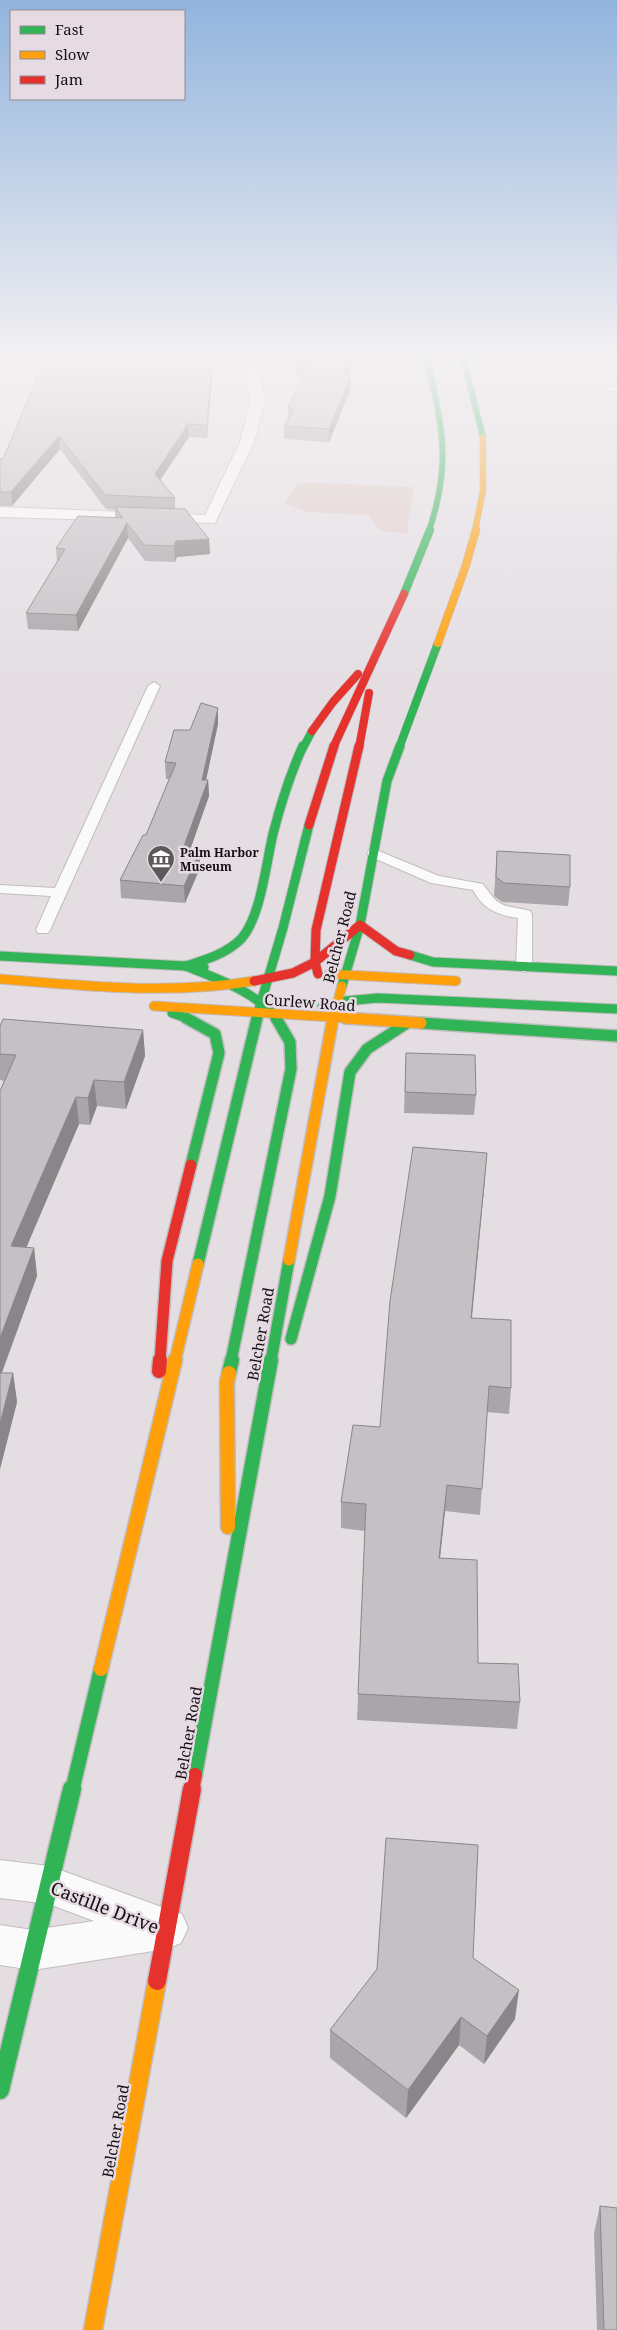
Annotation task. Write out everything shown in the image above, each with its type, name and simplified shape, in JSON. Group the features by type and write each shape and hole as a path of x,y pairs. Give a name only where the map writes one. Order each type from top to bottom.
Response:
{"main road":[{"path":"0,2090 17,1947 49,1885 259,1008 314,804 330,755 425,547 438,501 443,468"},
{"name":"Belcher Road","path":"93,2330 333,1019 341,1001 360,925 387,781 472,551 482,499 485,468"},
{"path":"376,655 357,758 344,805 316,930 315,962 318,974 341,1001 369,1014 407,1023"},
{"path":"186,966 222,954 241,941 250,926 284,800 300,753 329,706 376,655"},
{"path":"293,972 315,962 360,925 396,951 433,962 617,972"},
{"path":"0,956 223,969"},
{"path":"186,966 232,986 259,1008 272,1014 279,1030 290,1042 291,1069 227,1382 228,1597"},
{"name":"Curlew Road","path":"251,970 269,975 293,972 471,981"},
{"path":"0,979 159,990 232,986 269,975"},
{"path":"279,1030 299,1016 341,1001 378,998 617,1009"},
{"name":"Curlew Road","path":"153,1452 167,1260 219,1053 215,1034 196,1022 150,1005 259,1008"},
{"name":"Curlew Road","path":"272,1014 617,1036"},
{"path":"288,1349 330,1196 350,1072 354,1062 373,1043 407,1023"},
{"path":"248,1055 262,1044"},
{"path":"243,1512 280,1378"}],"street":[{"path":"0,512 210,520 235,468"},
{"name":"Castille Drive","path":"0,1879 49,1885 167,1928"},
{"name":"Castille Drive","path":"17,1947 167,1928"}],"lane":[{"path":"43,930 154,686"},
{"path":"374,853 436,880 478,887 484,899 501,912 525,914 524,967"},
{"path":"0,889 59,892"}],"shaded area":[{"path":"299,482 414,487 407,533 380,531 369,515 306,512 284,503"}],"building":[{"path":"0,468 32,468 11,492 0,492"},
{"path":"84,468 159,468 155,474 175,498 105,495"},
{"path":"115,507 185,509 209,539 176,541 174,546 144,545 127,523 76,615 26,613 65,549 56,548 78,516 123,518"},
{"path":"201,703 218,708 202,780 208,780 183,849 200,851 184,886 120,880 143,835 146,835 176,763 165,762 174,730 190,730"},
{"path":"497,851 570,855 570,887 504,883 496,877"},
{"path":"3,1019 143,1030 124,1082 94,1080 88,1098 76,1097 11,1246 34,1248 0,1338 0,1091 16,1055 0,1054 0,1026"},
{"path":"406,1053 475,1055 476,1095 405,1092"},
{"path":"413,1147 487,1153 471,1318 511,1320 511,1388 489,1386 482,1489 447,1485 439,1558 477,1560 478,1663 518,1664 520,1702 358,1694 366,1504 341,1502 353,1425 380,1427 390,1301"},
{"path":"0,1373 13,1373 0,1424"},
{"path":"386,1838 478,1845 473,1958 519,1990 487,2036 461,2017 408,2090 330,2030 377,1969"},
{"path":"600,2206 617,2208 617,2330 604,2330"}],"traffic: fast":[{"path":"404,594 430,530 439,497 443,468"},
{"path":"342,986 360,925 387,781 438,643"},
{"path":"186,966 226,951 239,941 249,927 258,902 283,798 296,763 312,731"},
{"path":"198,1264 258,1013 283,928 309,825"},
{"path":"410,955 433,962 617,971"},
{"path":"0,956 204,967"},
{"path":"186,966 231,986 261,1003 283,1027 291,1048 291,1069 229,1373"},
{"path":"322,1007 345,1001 378,998 617,1009"},
{"path":"172,1013 196,1022 215,1034 219,1053 191,1165"},
{"path":"291,1339 330,1196 350,1072 367,1049 407,1023"},
{"path":"421,1023 617,1036"},
{"path":"195,1775 289,1260"},
{"path":"0,2090 101,1669"}],"traffic: slow":[{"path":"438,643 473,542 479,516 485,468"},
{"path":"329,974 456,981"},
{"path":"0,979 159,990 223,986 254,981"},
{"path":"289,1260 333,1019 342,986"},
{"path":"154,1006 421,1023"},
{"path":"101,1669 198,1264"},
{"path":"228,1527 227,1382 229,1373"},
{"path":"93,2330 157,1981"}],"traffic: jam":[{"path":"309,825 330,755 404,594"},
{"path":"312,731 333,702 358,674"},
{"path":"318,974 315,962 316,930 344,805 357,758 369,693"},
{"path":"254,981 293,973 315,962 360,925 396,951 410,955"},
{"path":"159,1371 167,1261 191,1165"},
{"path":"157,1981 195,1775"}],"place":[{"name":"Palm Harbor Museum","path":"161,883"}]}
